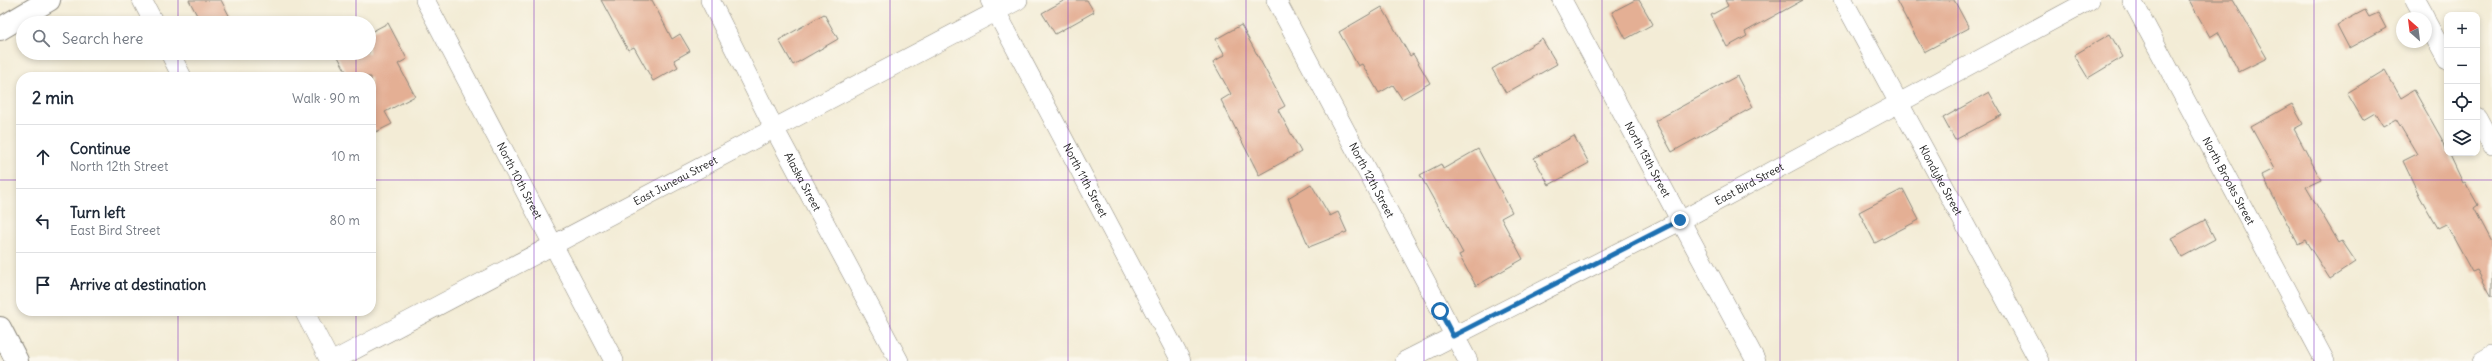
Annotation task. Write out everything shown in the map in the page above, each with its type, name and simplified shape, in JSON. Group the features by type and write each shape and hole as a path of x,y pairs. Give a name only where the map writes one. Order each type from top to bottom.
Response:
{"street":[{"path":"22,16 49,0"},
{"path":"142,0 150,16"},
{"name":"North 10th Street","path":"425,0 614,361"},
{"name":"Alaska Street","path":"710,0 774,128 899,361"},
{"name":"East Juneau Street","path":"333,361 774,128 993,6 1018,0"},
{"name":"North 12th Street","path":"1276,0 1453,336 1468,361"},
{"name":"North 13th Street","path":"1562,0 1756,361"},
{"name":"Klondyke Street","path":"1843,0 1898,104 2039,361"},
{"name":"East Bird Street","path":"1405,361 1680,220 2090,0"},
{"name":"North Brooks Street","path":"2132,0 2325,361"},
{"path":"2415,0 2421,12"},
{"name":"North 11th Street","path":"993,6 1181,361"},
{"path":"0,29 16,20"},
{"path":"2432,32 2444,54"},
{"path":"174,60 180,72"},
{"path":"2479,120 2492,146"},
{"path":"307,316 330,361"},
{"path":"0,328 17,361"},
{"path":"2482,361 2492,355"}],"building":[{"path":"189,0 221,0 229,16 197,16"},
{"path":"601,0 652,0 672,39 680,34 690,51 674,60 678,67 653,81 634,47 628,50"},
{"path":"1065,0 1087,0 1094,12 1055,34 1042,13"},
{"path":"1635,0 1639,0 1653,24 1626,39 1612,12"},
{"path":"1725,0 1803,0 1745,32 1747,36 1727,47 1711,15 1728,6"},
{"path":"1896,0 1954,0 1969,28 1924,52"},
{"path":"2189,0 2233,0 2267,58 2239,72 2218,32 2210,37"},
{"path":"1382,7 1410,56 1413,54 1430,83 1402,99 1393,85 1379,93 1362,64 1358,66 1339,32"},
{"path":"2365,10 2369,17 2378,13 2386,28 2349,48 2337,25"},
{"path":"824,14 838,39 793,65 779,40"},
{"path":"388,23 407,59 398,64 415,96 385,112 392,124 376,132 376,72 346,72 340,60 376,60 376,29"},
{"path":"1241,25 1285,106 1278,110 1301,152 1259,175 1221,100 1231,94 1213,62 1225,55 1216,39"},
{"path":"2110,34 2123,57 2088,78 2074,55"},
{"path":"1542,39 1557,64 1506,93 1492,69"},
{"path":"2385,70 2401,98 2414,90 2444,143 2444,156 2450,156 2463,183 2465,182 2478,205 2474,208 2492,242 2492,297 2477,270 2472,272 2446,224 2438,228 2420,197 2403,161 2417,154 2396,119 2383,126 2375,113 2363,120 2347,93"},
{"path":"1737,76 1753,107 1672,152 1655,121"},
{"path":"1989,92 2002,115 1955,140 1943,118"},
{"path":"2292,104 2303,124 2294,129 2321,180 2306,187 2339,243 2342,241 2356,262 2330,279 2305,240 2298,244 2262,175 2274,169 2251,127"},
{"path":"1574,136 1589,163 1549,185 1534,158"},
{"path":"1478,149 1512,212 1501,218 1523,259 1476,286 1459,255 1463,253 1420,175 1441,164 1443,169"},
{"path":"1311,184 1330,216 1338,212 1347,232 1309,247 1288,198"},
{"path":"1903,189 1919,220 1875,243 1859,212"},
{"path":"2205,220 2215,239 2182,257 2172,238"}],"route":[{"path":"1440,311 1453,336 1680,220"}]}
